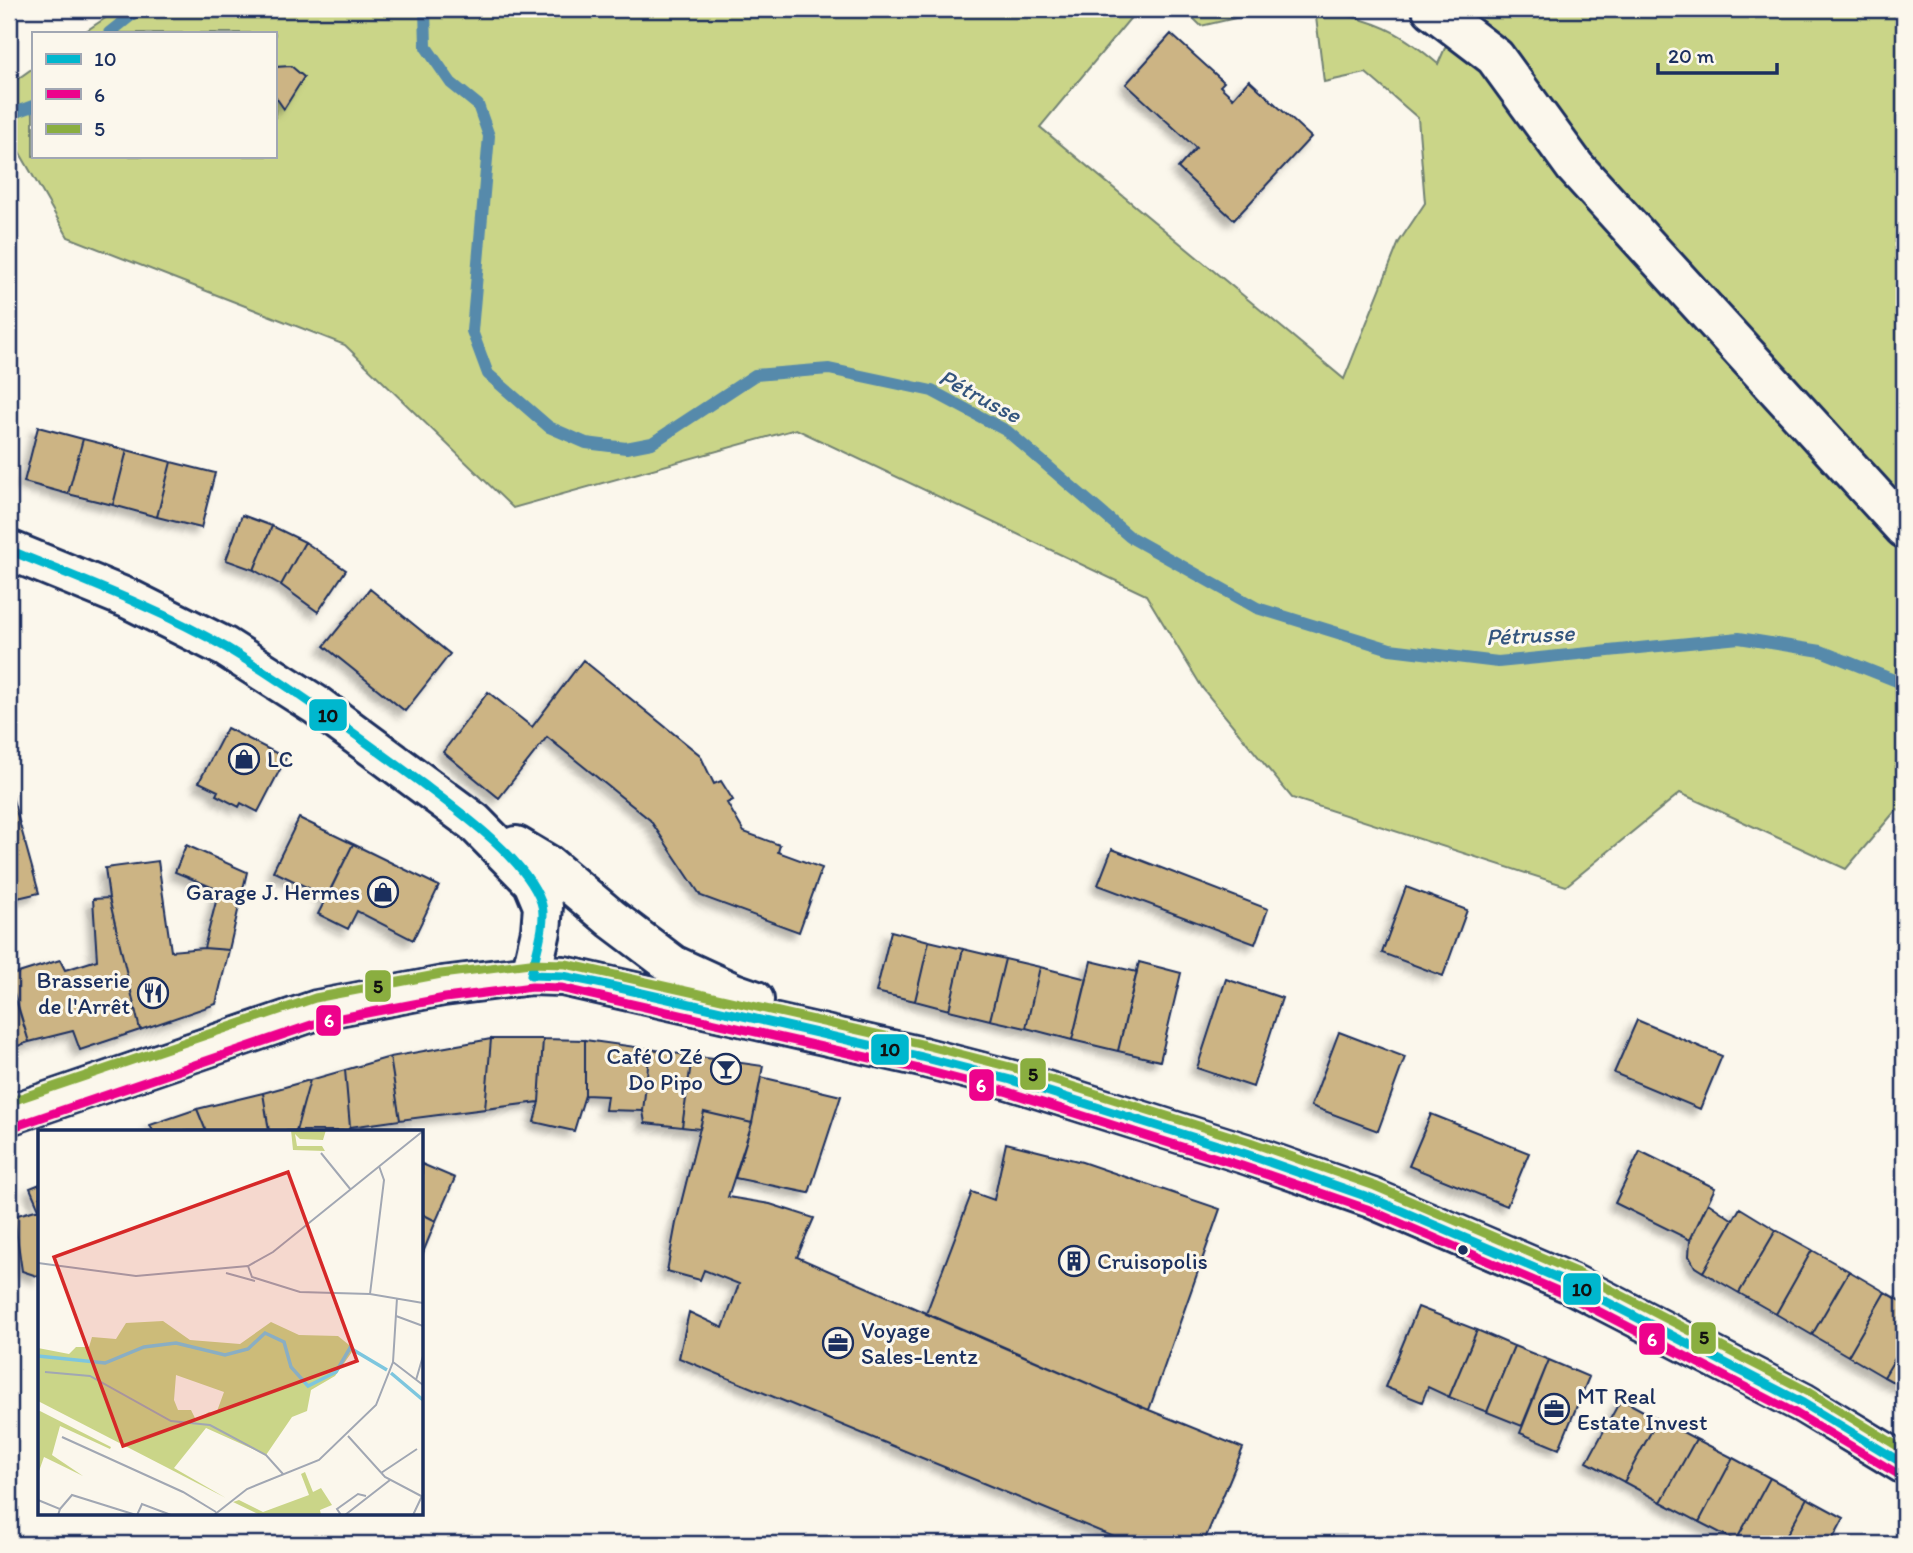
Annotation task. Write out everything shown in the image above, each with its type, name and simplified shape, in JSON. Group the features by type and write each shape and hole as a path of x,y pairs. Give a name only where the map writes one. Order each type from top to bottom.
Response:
{"main road":[{"path":"1432,9 1495,57 1574,167 1904,528"},
{"path":"9,550 129,598 225,647 316,705 474,822 548,865 612,919 673,965 734,993 922,1057"},
{"path":"474,822 533,882 543,906 541,931 531,975"},
{"path":"9,1115 317,1010 443,986 531,975 563,976 922,1057 1011,1080 1148,1122 1371,1198 1572,1283 1803,1403 1904,1464"}],"green space":[{"path":"119,9 1138,9 1040,127 1344,379 1399,242 1425,203 1418,118 1366,73 1324,82 1315,9 1334,11 1385,28 1416,46 1438,64 1462,9 1889,9 1904,25 1904,811 1897,809 1846,869 1680,793 1566,886 1292,798 1203,689 1146,595 796,429 513,508 345,345 68,237 9,134 9,85 32,69 32,158 276,158 276,32 84,32"},
{"path":"1184,9 1275,9 1201,26"}],"building":[{"path":"1171,34 1224,82 1220,86 1233,98 1249,80 1311,137 1234,220 1178,168 1196,148 1126,84"},
{"path":"291,66 304,77 284,109 276,97 276,67"},
{"path":"38,427 83,439 68,494 24,482"},
{"path":"83,439 127,450 113,505 68,494"},
{"path":"127,450 171,462 157,517 113,505"},
{"path":"171,462 215,473 201,528 157,517"},
{"path":"242,515 272,526 254,570 226,560"},
{"path":"272,526 305,542 281,585 254,570"},
{"path":"305,542 346,570 318,612 281,585"},
{"path":"370,589 450,654 405,711 324,646"},
{"path":"583,660 700,755 714,784 721,781 733,800 727,803 744,832 780,845 778,852 822,868 799,932 701,896 650,820 547,737 499,798 443,752 488,692 532,727"},
{"path":"227,728 286,758 258,812 241,803 239,807 216,795 218,791 199,782"},
{"path":"9,785 39,893 9,900"},
{"path":"299,818 353,844 327,897 273,871"},
{"name":"Garage J. Hermes","path":"353,844 439,886 413,940 357,911 348,929 318,914"},
{"path":"186,845 247,872 229,950 204,948 219,890 175,872"},
{"path":"1112,849 1268,909 1255,944 1098,885"},
{"path":"158,861 171,951 204,948 229,950 216,1004 140,1030 109,898 105,868"},
{"path":"1406,887 1467,910 1443,976 1382,953"},
{"path":"109,898 140,1030 80,1050 73,1031 29,1042 9,976 60,960 65,970 97,960 93,899"},
{"path":"891,931 929,941 915,1001 876,992"},
{"path":"929,941 963,949 949,1010 915,1001"},
{"path":"963,949 1005,959 990,1020 949,1010"},
{"path":"1005,959 1040,967 1026,1028 990,1020"},
{"path":"1091,961 1137,972 1118,1051 1072,1040"},
{"path":"1139,962 1181,973 1160,1061 1118,1051"},
{"path":"1040,967 1087,979 1072,1040 1026,1028"},
{"path":"9,979 29,1042 9,1049"},
{"path":"1226,979 1282,998 1253,1087 1197,1068"},
{"path":"1637,1020 1722,1056 1700,1109 1614,1073"},
{"path":"1339,1032 1405,1057 1378,1131 1311,1106"},
{"path":"491,1039 485,1109 400,1120 390,1057"},
{"path":"491,1039 543,1039 539,1102 485,1109"},
{"path":"543,1039 585,1040 585,1095 574,1131 534,1122 539,1102"},
{"path":"585,1040 650,1049 643,1111 605,1110 607,1096 585,1095"},
{"path":"650,1049 692,1056 682,1127 645,1123 643,1111"},
{"path":"692,1056 763,1066 752,1123 704,1112 700,1129 682,1127"},
{"path":"390,1057 400,1120 350,1127 345,1070"},
{"path":"345,1070 348,1130 296,1130 310,1080"},
{"path":"761,1077 841,1096 809,1193 735,1178 752,1123"},
{"path":"310,1080 296,1130 269,1130 263,1093"},
{"path":"263,1093 269,1130 206,1130 197,1109"},
{"path":"197,1109 206,1130 152,1130 150,1125"},
{"name":"Voyage Sales-Lentz","path":"704,1112 752,1123 728,1197 770,1204 814,1218 797,1257 1243,1448 1203,1544 1131,1544 679,1358 689,1312 723,1328 739,1284 704,1270 700,1280 667,1271 676,1223"},
{"path":"1431,1114 1529,1153 1507,1206 1409,1166"},
{"name":"Cruisopolis","path":"1006,1143 1082,1162 1220,1209 1149,1410 926,1314 972,1192 994,1200"},
{"path":"1640,1151 1715,1188 1690,1240 1615,1203"},
{"path":"424,1165 455,1178 436,1221 424,1215"},
{"path":"38,1185 38,1207 30,1188"},
{"path":"1708,1203 1733,1220 1703,1272 1695,1267 1689,1256 1690,1240"},
{"path":"1740,1208 1776,1230 1739,1293 1703,1272"},
{"path":"38,1209 38,1276 22,1271 14,1216"},
{"path":"424,1215 436,1221 424,1250"},
{"path":"1776,1230 1812,1250 1776,1314 1739,1293"},
{"path":"1812,1250 1849,1271 1812,1335 1776,1314"},
{"path":"1849,1271 1885,1292 1848,1356 1812,1335"},
{"path":"1885,1292 1904,1303 1904,1343 1884,1377 1848,1356"},
{"path":"1418,1307 1477,1330 1449,1397 1428,1387 1422,1402 1385,1387"},
{"path":"1477,1330 1514,1346 1487,1412 1449,1397"},
{"path":"1904,1343 1904,1388 1884,1377"},
{"path":"1514,1346 1549,1360 1522,1426 1487,1412"},
{"path":"1549,1360 1589,1377 1559,1449 1520,1433"},
{"path":"1621,1399 1658,1419 1624,1482 1587,1462"},
{"path":"1658,1419 1696,1439 1661,1502 1624,1482"},
{"path":"1696,1439 1733,1458 1699,1522 1661,1502"},
{"path":"1733,1458 1770,1478 1736,1541 1699,1522"},
{"path":"1770,1478 1807,1498 1782,1544 1741,1544 1736,1541"},
{"path":"1807,1498 1844,1518 1830,1544 1782,1544"}],"waterway":[{"name":"Pétrusse","path":"110,32 139,9"},
{"name":"Pétrusse","path":"425,9 426,47 451,83 478,105 489,136 472,331 488,374 549,427 586,443 626,448 652,443 755,375 829,369 932,391 1007,431 1130,537 1257,608 1390,649 1498,662 1739,638 1821,651 1904,684"},
{"name":"Pétrusse","path":"9,113 32,106"}],"transit line":[{"name":"10","path":"9,550 147,607 227,648 327,714 472,822 521,869 541,902 542,928 531,975"},
{"name":"5","path":"9,1102 315,998 441,974 530,963 566,964 925,1045 1014,1068 1250,1142 1375,1186 1578,1273 1809,1392 1904,1450"},
{"name":"10","path":"531,975 563,976 598,983 1011,1080 1246,1154 1371,1198 1572,1284 1803,1403 1904,1464"},
{"name":"6","path":"13,1127 320,1022 445,998 532,987 561,988 919,1069 1008,1092 1242,1166 1367,1209 1567,1295 1797,1414 1898,1474"}],"place":[{"name":"LC","path":"244,759"},
{"name":"Garage J. Hermes","path":"383,892"},
{"name":"Brasserie de l'Arrêt","path":"153,993"},
{"name":"Café O Zé Do Pipo","path":"726,1069"},
{"name":"Cruisopolis","path":"1074,1261"},
{"name":"Voyage Sales-Lentz","path":"838,1343"},
{"name":"MT Real Estate Invest","path":"1554,1409"}]}
